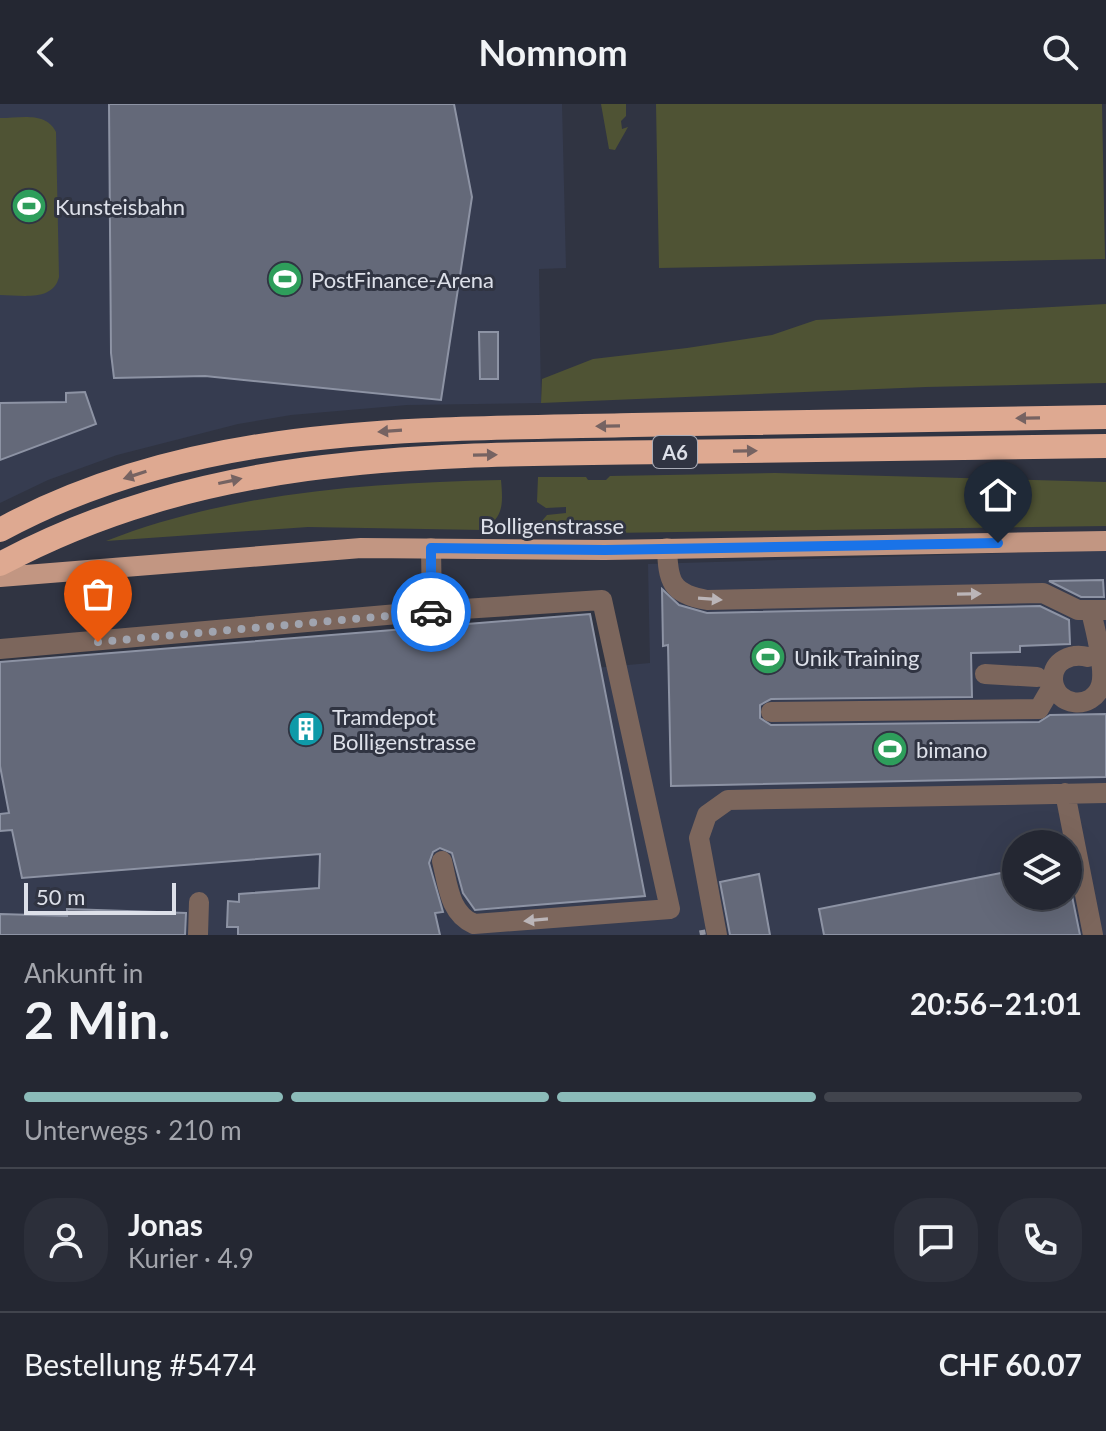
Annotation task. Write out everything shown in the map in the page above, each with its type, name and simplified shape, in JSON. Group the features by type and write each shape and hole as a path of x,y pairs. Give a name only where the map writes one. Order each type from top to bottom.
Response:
{"highway":[{"name":"A6","path":"0,530 60,502 166,465 220,452 344,434 468,428 1106,417"},
{"name":"A6","path":"0,564 74,529 176,494 242,478 344,463 467,456 1106,446"}],"main road":[{"name":"Bolligenstrasse","path":"0,577 361,548 522,550 1106,541"}],"lane":[{"path":"431,548 432,611"},
{"path":"667,548 668,576 675,586 688,595 707,600 1043,593 1092,610 1102,678 1093,697 1087,702 1074,704 1055,688 1055,670 1066,657 1088,657"},
{"path":"0,649 432,611 602,600 670,909 572,926 474,924 465,920 454,907 442,861"},
{"path":"771,712 1039,709 1045,681 985,674"},
{"path":"1065,793 1093,935"},
{"path":"717,935 699,838 707,815 724,801 740,798 1106,793"},
{"path":"198,935 199,902"}],"shaded area":[{"path":"0,104 562,104 566,268 539,269 541,403 407,405 291,415 238,424 117,455 48,480 0,503"},
{"path":"1106,550 1106,935 0,935 0,727 360,689 650,663 648,564"}],"green space":[{"path":"601,104 626,104 626,116 621,121 622,129 628,127 615,150 609,149"},
{"path":"656,104 1102,104 1105,259 659,268"},
{"name":"Kunsteisbahn","path":"0,118 39,118 52,125 56,132 59,277 56,285 43,294 0,295"},
{"path":"1106,304 1106,383 541,403 542,379 593,359 772,335 816,320"},
{"path":"775,473 1106,482 1106,526 541,534 541,522 547,515 566,513 566,507 546,508 537,502 538,477 606,480 610,476"},
{"path":"501,480 501,509 495,520 483,530 308,527 106,541 202,511 300,493 401,484"}],"building":[{"name":"PostFinance-Arena","path":"109,104 454,104 472,197 441,400 205,376 114,378 111,353"},
{"path":"479,332 498,332 498,379 480,379"},
{"path":"85,392 96,424 0,460 0,403 66,402 66,393"},
{"path":"1103,580 1104,597 1081,597 1049,581"},
{"path":"662,589 679,605 707,613 1040,606 1069,620 1070,644 1020,646 1020,652 971,653 972,697 771,699 760,705 760,718 771,725 1039,722 1050,715 1106,714 1106,777 671,786 668,645 663,646"},
{"name":"Tramdepot Bolligenstrasse","path":"590,614 645,896 475,910 463,893 452,853 440,848 433,852 429,863 443,912 435,913 440,935 238,935 238,927 227,927 228,901 239,902 239,894 319,888 320,854 22,878 12,830 0,831 0,814 9,813 0,766 0,662"},
{"path":"1002,873 1002,910 1075,910 1080,935 824,935 819,909"},
{"path":"759,874 770,935 730,935 720,882"},
{"path":"67,909 186,913 185,935 0,935 0,914 67,916"}],"railway":[{"path":"702,930 703,935"}],"way so far":[{"path":"98,642 431,612"}],"place":[{"name":"Kunsteisbahn","path":"29,206"},
{"name":"PostFinance-Arena","path":"285,279"},
{"name":"Unik Training","path":"768,657"},
{"name":"Tramdepot Bolligenstrasse","path":"306,729"},
{"name":"bimano","path":"890,749"}],"route":[{"path":"431,612 431,548 605,550 998,543"}]}
